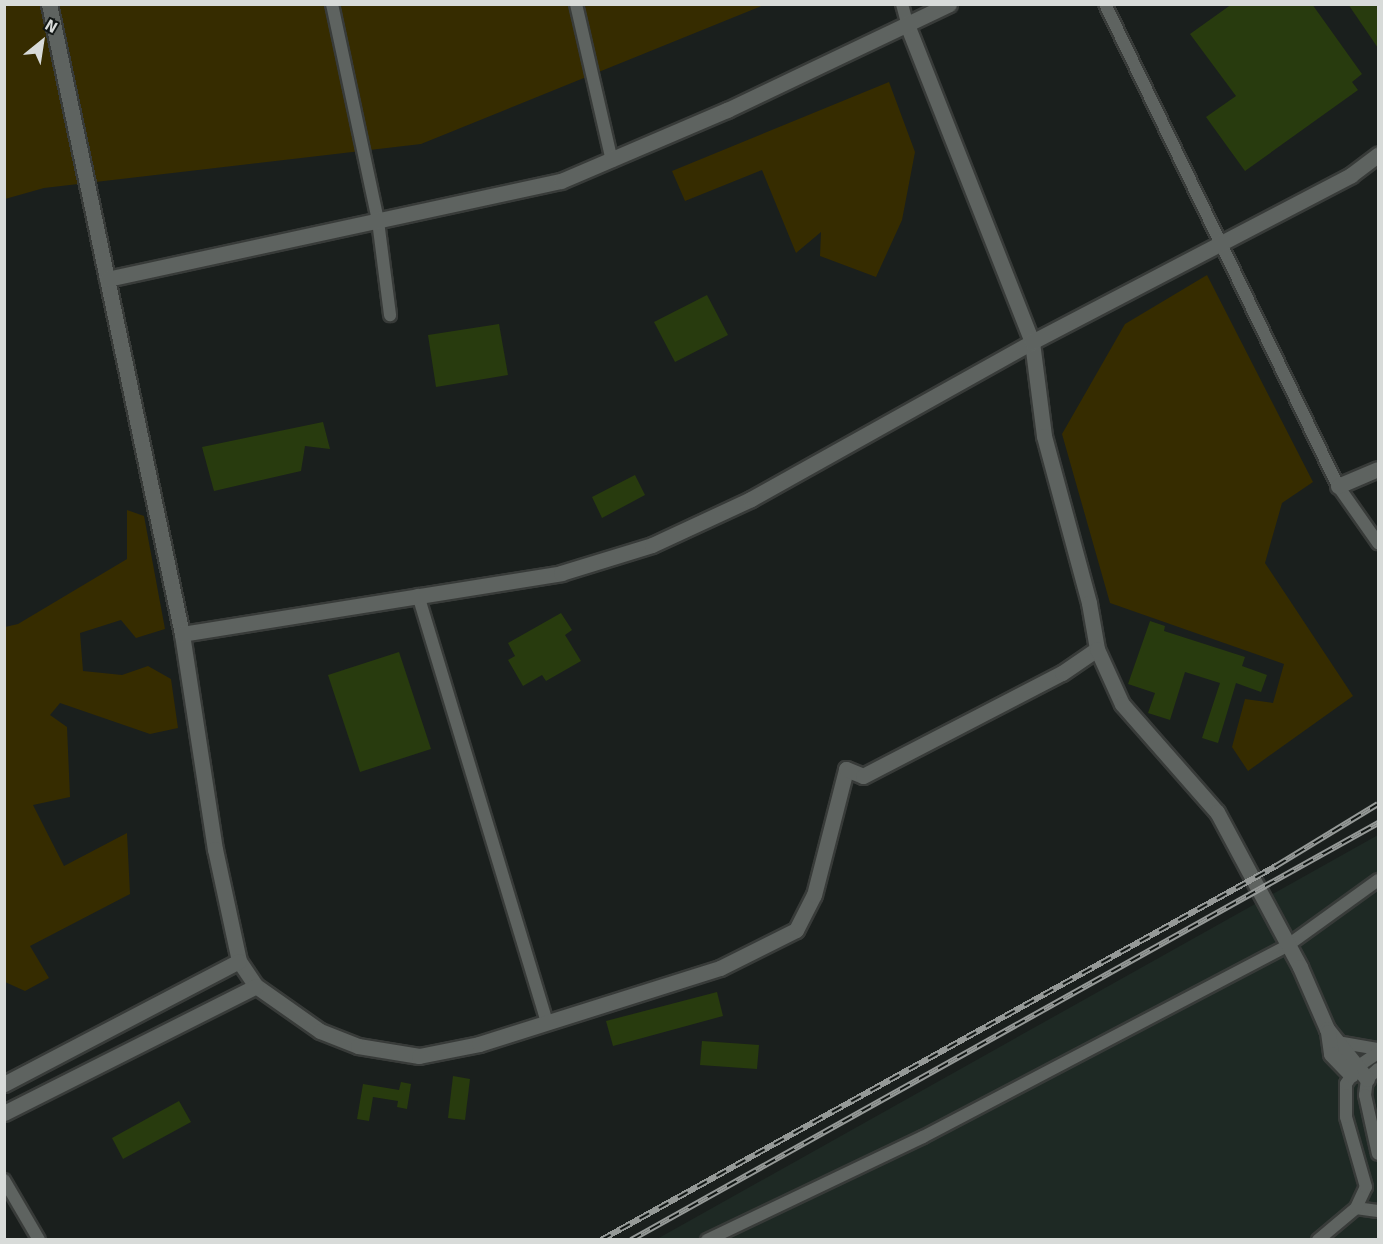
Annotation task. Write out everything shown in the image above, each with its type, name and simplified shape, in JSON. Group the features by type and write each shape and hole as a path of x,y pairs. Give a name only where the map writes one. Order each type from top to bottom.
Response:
{"street":[{"path":"49,4 182,634 215,849 239,961 256,986 320,1031 358,1046 419,1056 479,1044 720,968 796,930 814,895 846,768 863,776 1062,673 1096,649"},
{"path":"332,4 378,221 390,315"},
{"path":"576,4 612,161"},
{"path":"902,4 908,27 1032,342 1044,436 1089,603 1096,649 1122,704 1217,812 1288,945 1327,1029 1364,1073 1367,1114 1378,1154"},
{"path":"107,279 561,181 612,161 908,27 949,4"},
{"path":"1105,4 1338,486 1378,543"},
{"path":"182,634 561,573 652,545 751,499 1032,342 1352,175 1378,155"},
{"path":"1338,486 1378,469"},
{"path":"418,595 547,1022"},
{"path":"707,1239 923,1137 1288,945 1378,880"},
{"path":"4,1084 239,961"},
{"path":"4,1113 256,986"},
{"path":"1327,1029 1331,1054 1364,1073"},
{"path":"1320,1239 1356,1208 1366,1187 1346,1117 1346,1084 1364,1073 1378,1051 1337,1042"},
{"path":"4,1180 39,1239"},
{"path":"1356,1208 1378,1211"}],"shaded area":[{"path":"5,5 764,5 421,144 44,188 5,199"},
{"path":"889,82 915,152 902,220 876,277 820,256 821,232 796,253 762,170 685,201 672,171"},
{"path":"1207,275 1313,482 1282,503 1265,563 1353,696 1248,771 1232,747 1245,699 1273,703 1284,664 1110,603 1062,434 1125,324"},
{"path":"127,510 144,516 165,629 136,638 121,620 80,633 83,671 122,675 148,666 171,679 178,728 150,734 60,703 50,715 67,727 70,797 33,805 64,866 127,833 130,894 30,946 49,978 25,991 5,982 5,627 18,624 127,559"},
{"path":"1378,835 1378,1239 657,1239"}],"building":[{"path":"1232,4 1312,4 1362,74 1352,82 1358,90 1245,171 1206,117 1236,96 1190,34"},
{"path":"1348,4 1378,4 1378,48"},
{"path":"707,295 728,335 675,362 654,322"},
{"path":"499,324 508,375 436,387 428,335"},
{"path":"323,422 330,449 305,446 301,471 214,491 202,447"},
{"path":"635,475 645,495 602,518 592,497"},
{"path":"561,613 572,630 565,635 581,661 546,681 542,675 523,686 508,660 515,656 508,643"},
{"path":"1150,621 1165,626 1164,631 1245,657 1242,666 1267,675 1261,692 1236,683 1218,743 1202,738 1220,683 1185,672 1170,720 1148,713 1155,693 1128,684"},
{"path":"399,652 431,749 360,772 328,675"},
{"path":"717,992 723,1016 613,1046 606,1021"},
{"path":"702,1041 759,1045 757,1069 700,1065"},
{"path":"453,1076 470,1079 465,1120 448,1118"},
{"path":"401,1082 411,1084 407,1109 397,1107 398,1101 373,1097 369,1121 357,1119 363,1084 399,1090"},
{"path":"179,1101 191,1122 123,1159 112,1138"}],"railway":[{"path":"601,1240 1276,866 1378,804"},
{"path":"631,1240 1378,823"}]}
